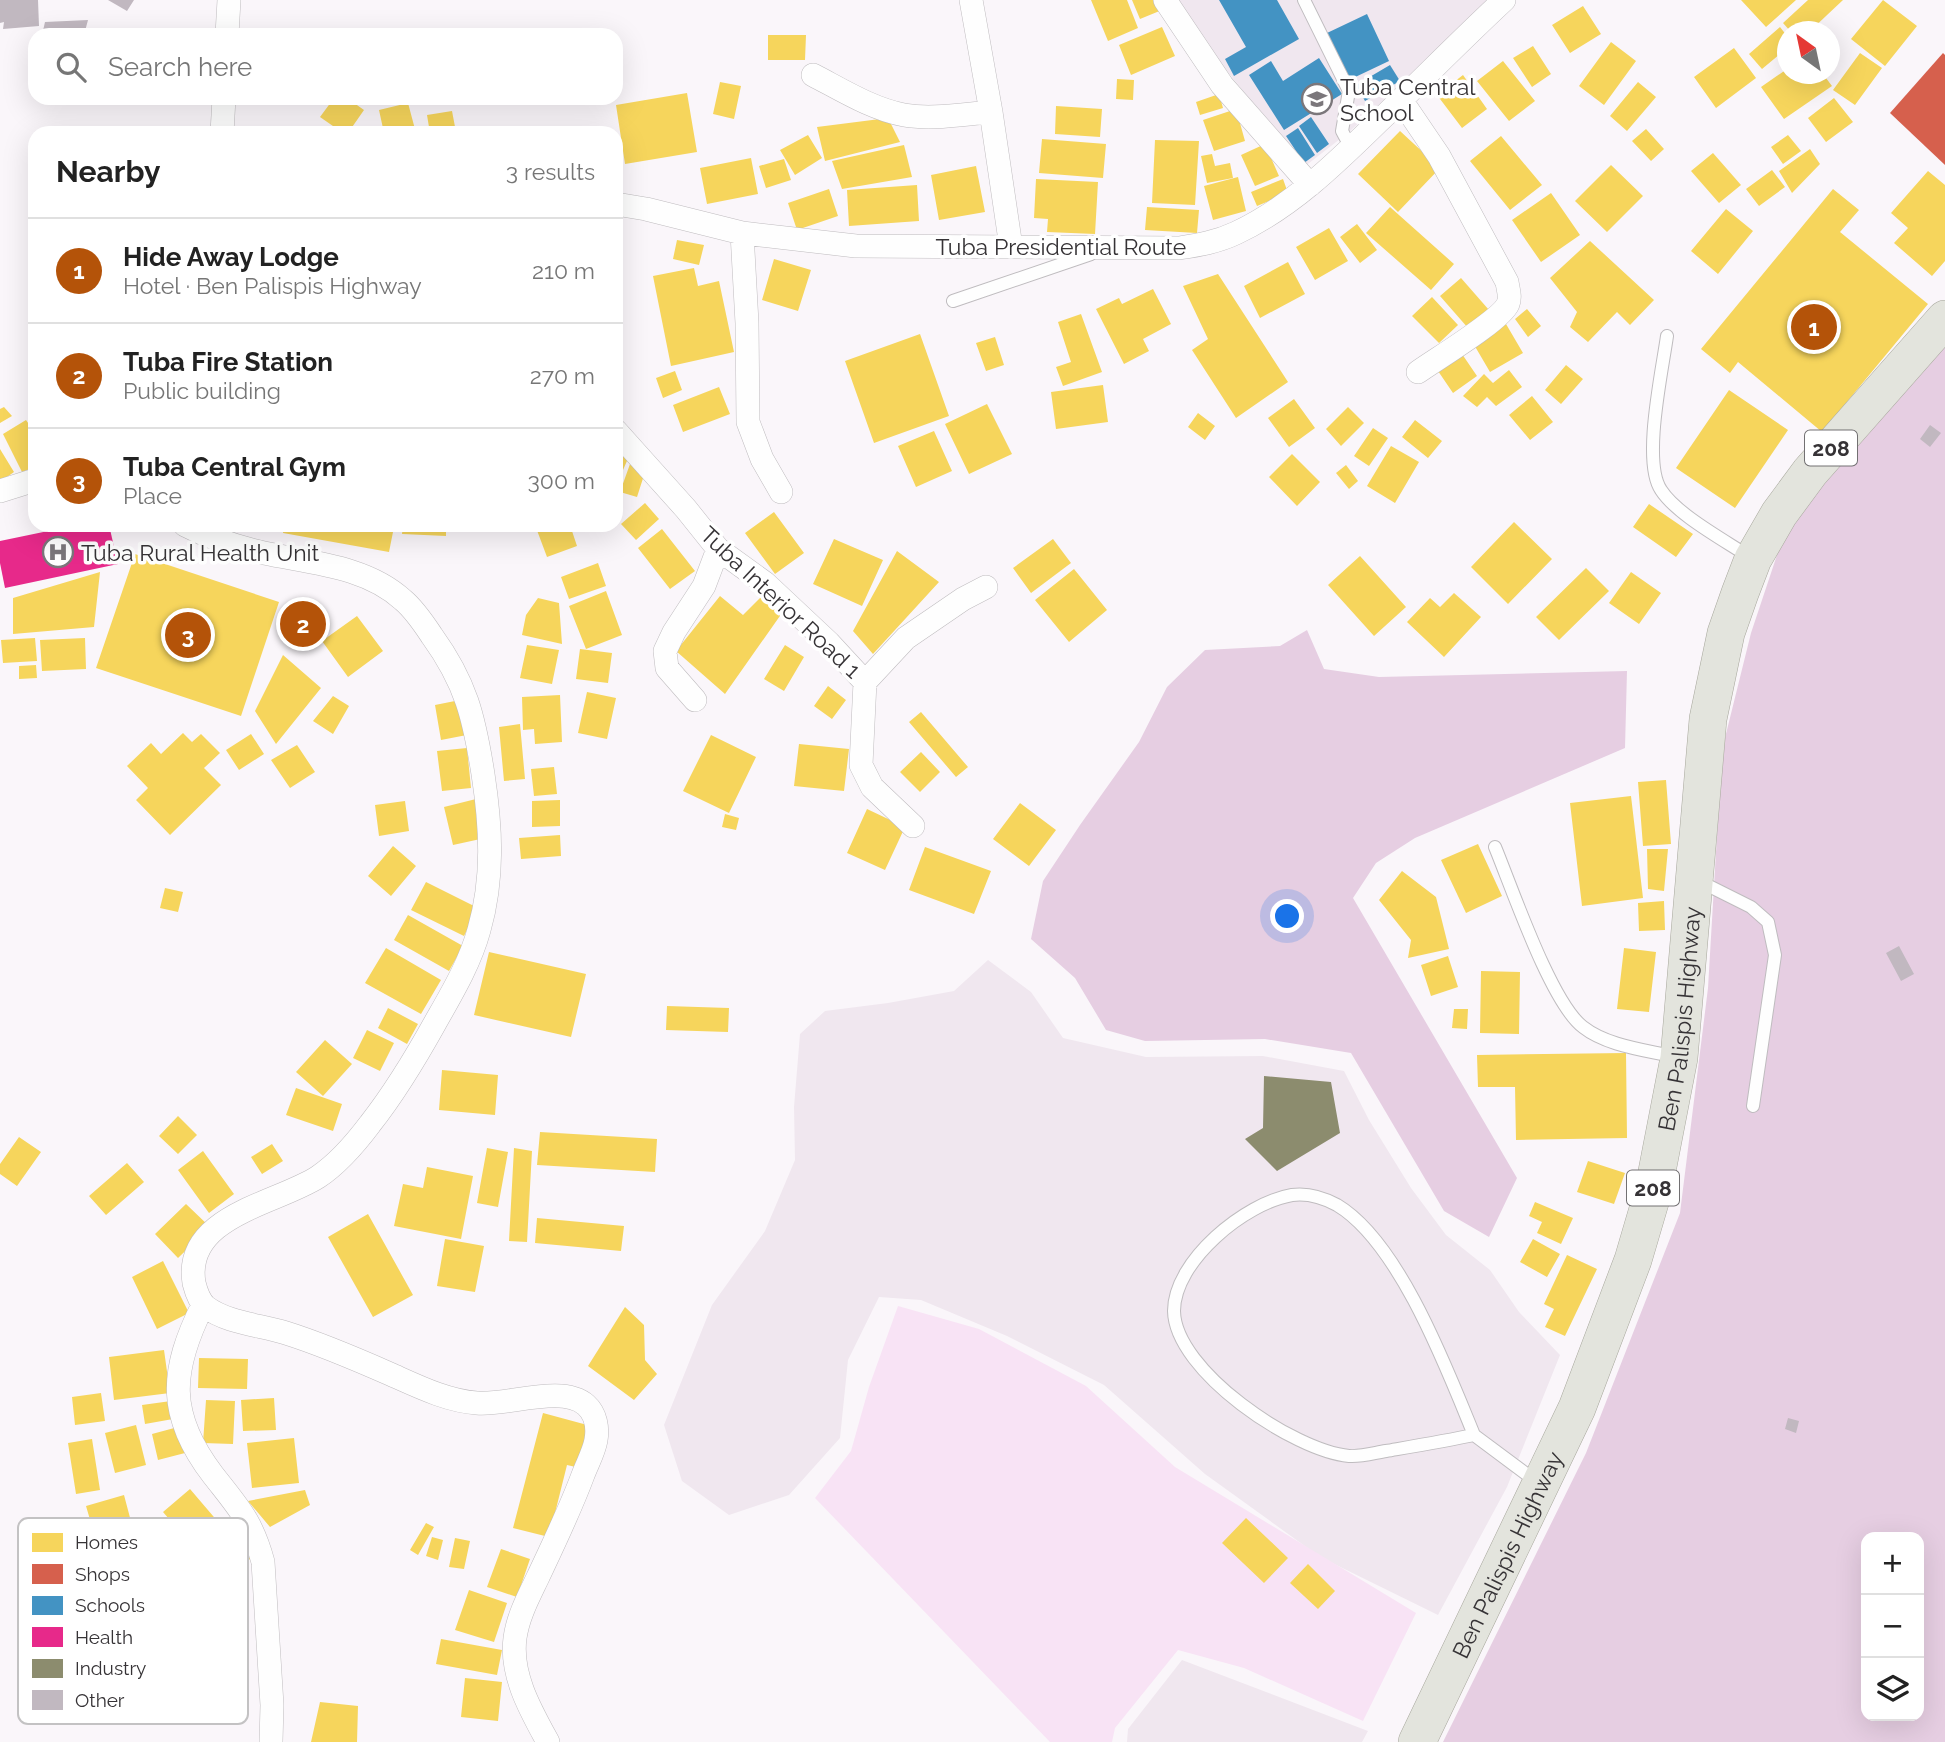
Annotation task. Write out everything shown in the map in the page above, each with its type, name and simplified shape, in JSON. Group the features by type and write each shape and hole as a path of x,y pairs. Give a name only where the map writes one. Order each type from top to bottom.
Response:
{"main road":[{"name":"Ben Palispis Highway","path":"1417,1742 1577,1408 1633,1261 1653,1192 1679,1058 1703,765 1715,679 1726,633 1753,559 1779,514 1810,472 1945,319"}],"street":[{"path":"227,28 229,0"},
{"path":"971,0 1012,247"},
{"path":"1164,0 1222,85 1310,185"},
{"name":"Tuba Presidential Route","path":"623,205 741,233 856,246 1179,248 1211,243 1271,214 1310,185 1504,0"},
{"path":"813,75 860,99 904,115 924,117 991,113"},
{"path":"1401,100 1438,156 1507,282 1510,295 1508,303 1494,318 1418,372"},
{"path":"222,126 224,105"},
{"path":"741,233 747,323 748,422 762,459 781,492"},
{"name":"Tuba Interior Road 1","path":"623,439 718,549 765,583 829,643 865,682 861,765 872,787 913,827"},
{"path":"0,491 28,482"},
{"path":"199,532 260,552 355,573 381,583 405,601 453,667 464,688 474,720 489,815 491,865 479,930 461,977 397,1089 353,1146 319,1176 230,1218 209,1233 198,1248 194,1265 194,1286 203,1305 224,1316 328,1348 453,1399 498,1403 559,1396 574,1398 587,1406 597,1427 596,1441 574,1499 523,1609 514,1640 517,1672 529,1707 548,1742"},
{"path":"695,700 667,668 665,651 704,586 718,549"},
{"path":"865,682 906,638 963,599 986,587"},
{"path":"203,1305 191,1328 182,1355 178,1387 180,1416 197,1454 246,1518"},
{"path":"248,1521 258,1542 263,1562 272,1705 271,1742"}],"lane":[{"path":"1304,0 1349,91 1342,131 1351,148"},
{"path":"953,301 1112,247"},
{"path":"1667,336 1653,457 1654,472 1660,489 1704,527 1753,559"},
{"path":"1495,848 1545,968 1566,1006 1582,1027 1605,1039 1679,1058"},
{"path":"1694,878 1751,906 1768,922 1775,955 1753,1106"},
{"path":"1474,1435 1352,1456 1327,1452 1296,1440 1263,1421 1195,1360 1180,1336 1174,1311 1180,1283 1197,1254 1226,1226 1268,1204 1292,1195 1316,1196 1338,1206 1366,1229 1402,1279 1437,1347 1474,1435 1540,1485"}],"shaded area":[{"name":"Tuba Central School","path":"1179,0 1487,0 1471,19 1349,132 1304,167 1215,56"},
{"path":"1945,336 1945,1742 1443,1742 1586,1453 1680,1213 1708,988 1722,750 1751,633 1784,534 1806,495"},
{"path":"1307,630 1324,669 1379,677 1627,671 1625,748 1415,838 1376,863 1353,898 1517,1178 1489,1237 1444,1211 1351,1053 1265,1039 1145,1041 1106,1030 1075,978 1031,939 1043,881 1139,742 1167,687 1205,650 1280,646"},
{"path":"988,960 1031,992 1063,1038 1146,1057 1263,1056 1344,1071 1369,1120 1411,1188 1446,1235 1490,1270 1519,1312 1560,1355 1507,1487 1438,1615 1320,1557 1205,1474 1104,1385 1007,1336 921,1300 879,1297 848,1360 840,1438 789,1495 729,1515 682,1481 664,1425 712,1305 765,1231 795,1160 794,1107 800,1034 825,1011 954,991"},
{"path":"898,1306 979,1329 1086,1386 1175,1467 1416,1613 1363,1721 1244,1668 1178,1650 1115,1728 1112,1742 1050,1742 815,1498 851,1451 869,1387"},
{"path":"1182,1660 1368,1731 1362,1742 1127,1742 1128,1729"}],"building: Homes":[{"path":"1091,0 1127,0 1138,28 1108,41"},
{"path":"1132,0 1158,0 1162,10 1140,19"},
{"path":"1741,0 1796,0 1766,27"},
{"path":"1808,0 1843,0 1821,21 1785,21"},
{"path":"1883,0 1917,26 1885,66 1851,39"},
{"path":"1583,6 1601,34 1570,53 1552,25"},
{"path":"1162,27 1175,56 1131,75 1119,45"},
{"path":"1777,30 1777,56 1762,69 1749,54"},
{"path":"768,35 806,35 805,60 768,60"},
{"path":"1611,42 1636,61 1604,105 1579,86"},
{"path":"1533,46 1551,74 1532,87 1513,58"},
{"path":"1734,48 1756,78 1716,108 1694,77"},
{"path":"1860,53 1882,68 1855,105 1833,90 1840,84"},
{"path":"1503,61 1535,101 1509,121 1477,81"},
{"path":"1463,75 1487,109 1462,128 1437,95"},
{"path":"1777,76 1777,84 1832,86 1784,119 1761,87"},
{"path":"1117,79 1134,80 1133,100 1116,99"},
{"path":"720,82 741,86 734,119 713,114"},
{"path":"1638,82 1656,97 1627,131 1610,116"},
{"path":"687,93 697,152 625,164 623,126 619,126 616,105"},
{"path":"1219,94 1223,108 1200,115 1196,102"},
{"path":"1834,98 1853,122 1826,142 1808,118"},
{"path":"329,105 357,105 364,110 353,126 333,126 320,117"},
{"path":"409,105 414,126 382,126 379,110"},
{"path":"1056,106 1102,109 1100,137 1055,134"},
{"path":"1236,109 1245,141 1214,151 1203,120"},
{"path":"452,111 455,126 429,126 427,115"},
{"path":"888,118 900,142 825,161 817,127"},
{"path":"1646,129 1664,149 1651,161 1632,141"},
{"path":"1400,131 1440,168 1398,212 1358,174"},
{"path":"808,135 822,158 795,175 780,150"},
{"path":"1788,135 1801,151 1783,164 1771,147"},
{"path":"1501,136 1542,185 1510,210 1470,161"},
{"path":"1042,139 1106,144 1103,178 1039,173"},
{"path":"1155,140 1199,141 1195,205 1152,203"},
{"path":"1265,144 1279,176 1255,186 1241,155"},
{"path":"904,145 912,177 842,189 832,161"},
{"path":"1810,149 1820,164 1792,193 1779,171"},
{"path":"1713,153 1741,185 1719,203 1691,171"},
{"path":"1212,154 1215,166 1230,163 1233,178 1207,183 1201,156"},
{"path":"751,158 758,194 707,204 700,168"},
{"path":"784,159 791,180 766,188 759,166"},
{"path":"1611,165 1643,196 1607,232 1575,201"},
{"path":"976,166 985,212 939,220 931,175"},
{"path":"1772,170 1785,187 1759,206 1746,189"},
{"path":"1928,171 1945,185 1945,261 1932,276 1894,243 1908,228 1891,213"},
{"path":"1238,177 1246,211 1213,220 1204,186"},
{"path":"1036,179 1098,182 1095,234 1047,232 1048,219 1034,218"},
{"path":"1283,179 1288,193 1257,206 1251,192"},
{"path":"917,185 919,221 849,226 847,190"},
{"path":"829,189 838,216 797,230 788,203"},
{"path":"1833,189 1859,210 1840,232 1928,304 1822,432 1738,362 1730,373 1701,349"},
{"path":"1551,193 1580,235 1541,262 1512,220"},
{"path":"1147,207 1199,210 1197,233 1145,230"},
{"path":"1390,207 1454,264 1431,290 1366,233"},
{"path":"1726,209 1753,231 1718,274 1691,251"},
{"path":"1357,224 1377,250 1360,263 1340,237"},
{"path":"1329,228 1348,261 1315,280 1296,247"},
{"path":"677,240 704,245 699,265 673,259"},
{"path":"1590,241 1654,300 1630,325 1617,312 1588,342 1570,327 1577,312 1550,278"},
{"path":"774,259 811,270 798,311 762,300"},
{"path":"1288,262 1305,294 1260,318 1244,286"},
{"path":"694,268 698,286 719,281 734,352 671,366 653,276"},
{"path":"1218,274 1288,382 1236,418 1192,350 1208,339 1183,286"},
{"path":"1461,278 1489,310 1468,328 1440,296"},
{"path":"1153,289 1171,324 1143,339 1149,351 1124,364 1096,309 1119,298 1122,304"},
{"path":"1432,297 1458,325 1439,343 1412,316"},
{"path":"1527,309 1541,326 1528,337 1515,319"},
{"path":"1081,314 1102,372 1063,386 1056,367 1071,362 1058,322"},
{"path":"1506,324 1523,353 1490,372 1473,343"},
{"path":"920,334 949,416 874,443 845,361"},
{"path":"995,337 1004,365 986,371 976,343"},
{"path":"1462,354 1477,376 1453,393 1438,371"},
{"path":"1566,365 1583,379 1561,404 1545,390"},
{"path":"1509,370 1522,387 1496,406 1487,397 1477,407 1463,396 1484,374 1493,383"},
{"path":"675,371 682,390 663,398 656,378"},
{"path":"1103,385 1108,422 1056,429 1051,392"},
{"path":"719,387 730,414 683,432 673,405"},
{"path":"1729,390 1788,430 1735,508 1676,468"},
{"path":"1532,396 1553,422 1530,440 1509,415"},
{"path":"1294,399 1315,428 1289,447 1268,418"},
{"path":"987,404 1012,454 969,474 945,424"},
{"path":"4,407 12,416 0,423 0,409"},
{"path":"1348,407 1364,423 1341,446 1326,429"},
{"path":"1198,413 1215,426 1205,440 1188,427"},
{"path":"26,420 28,470 22,472 3,434"},
{"path":"1415,420 1442,441 1428,458 1402,437"},
{"path":"1373,428 1388,438 1369,466 1354,456"},
{"path":"934,431 952,471 916,487 898,446"},
{"path":"1391,446 1419,462 1395,503 1367,486"},
{"path":"0,449 14,472 0,482"},
{"path":"623,451 630,454 623,470"},
{"path":"1292,454 1320,482 1297,506 1269,477"},
{"path":"630,464 646,469 637,497 623,493 623,484"},
{"path":"1346,465 1358,481 1349,489 1336,473"},
{"path":"645,503 659,519 636,540 623,526 623,522"},
{"path":"1649,504 1693,534 1676,557 1633,527"},
{"path":"774,512 804,553 775,574 745,533"},
{"path":"1514,522 1552,559 1508,604 1471,567"},
{"path":"662,529 695,571 670,589 638,548"},
{"path":"283,532 393,532 389,552"},
{"path":"446,532 446,536 402,534"},
{"path":"538,532 572,532 577,546 547,557"},
{"path":"834,539 883,560 862,606 813,584"},
{"path":"1053,539 1071,563 1031,593 1013,568"},
{"path":"897,551 939,582 873,654 853,631"},
{"path":"135,554 279,602 241,716 96,668"},
{"path":"1360,556 1406,607 1374,636 1328,585"},
{"path":"598,563 606,586 569,599 561,577"},
{"path":"1586,568 1609,591 1559,640 1536,617"},
{"path":"1074,569 1107,610 1069,642 1035,600"},
{"path":"100,572 94,627 13,634 13,598"},
{"path":"1631,572 1661,593 1639,624 1609,603"},
{"path":"606,591 622,635 586,649 569,606"},
{"path":"1454,593 1481,617 1444,657 1407,622 1430,598 1440,607"},
{"path":"764,594 782,613 725,694 676,651 720,596 743,615"},
{"path":"538,598 559,603 562,644 522,635 526,615"},
{"path":"357,616 383,651 348,677 322,641"},
{"path":"35,638 37,661 3,663 1,640"},
{"path":"85,638 86,669 42,671 40,640"},
{"path":"527,645 559,650 552,684 520,678"},
{"path":"785,645 804,657 784,691 764,679"},
{"path":"580,649 612,653 608,683 576,679"},
{"path":"283,655 321,688 276,744 255,711"},
{"path":"36,665 37,678 19,679 19,666"},
{"path":"828,686 846,700 832,719 814,706"},
{"path":"587,692 616,698 607,739 578,733"},
{"path":"560,695 562,742 535,744 534,729 523,730 522,697"},
{"path":"333,696 349,706 333,734 313,721"},
{"path":"465,699 472,734 441,740 435,705"},
{"path":"921,712 968,767 956,777 909,722"},
{"path":"520,724 525,779 504,781 499,727"},
{"path":"183,733 192,742 201,734 220,753 204,768 221,785 170,835 136,800 148,788 127,766 151,743 161,754"},
{"path":"251,734 264,754 239,770 226,750"},
{"path":"711,735 756,757 729,813 683,791"},
{"path":"799,744 849,749 844,791 794,786"},
{"path":"297,745 315,772 290,788 271,760"},
{"path":"467,748 471,788 442,791 437,751"},
{"path":"921,752 940,772 920,792 900,772"},
{"path":"554,767 557,794 534,796 531,769"},
{"path":"1666,780 1671,844 1643,846 1638,782"},
{"path":"1631,796 1643,898 1582,906 1570,803"},
{"path":"476,799 485,838 453,845 444,807"},
{"path":"560,800 560,826 532,827 532,801"},
{"path":"405,801 409,831 379,836 375,805"},
{"path":"1020,803 1056,830 1029,866 993,839"},
{"path":"867,809 905,827 885,870 847,853"},
{"path":"725,814 739,818 736,830 722,827"},
{"path":"560,835 561,856 521,859 519,838"},
{"path":"1478,844 1502,896 1466,913 1441,860"},
{"path":"393,846 416,866 391,896 368,876"},
{"path":"925,847 991,871 974,914 909,890"},
{"path":"1647,849 1668,849 1664,891 1648,889"},
{"path":"1402,871 1436,897 1449,949 1408,958 1411,940 1379,900"},
{"path":"426,882 478,908 464,936 411,910"},
{"path":"165,888 183,892 178,912 160,908"},
{"path":"1664,901 1665,930 1639,931 1638,903"},
{"path":"408,915 463,946 449,971 394,940"},
{"path":"386,948 441,980 421,1014 365,983"},
{"path":"1624,948 1656,952 1649,1012 1617,1009"},
{"path":"489,952 586,974 571,1037 474,1015"},
{"path":"1448,956 1458,987 1431,996 1421,965"},
{"path":"1481,971 1520,972 1519,1034 1480,1033"},
{"path":"667,1006 729,1008 728,1032 666,1030"},
{"path":"388,1008 418,1024 407,1044 378,1028"},
{"path":"1454,1009 1468,1009 1467,1029 1452,1028"},
{"path":"367,1030 394,1043 380,1071 353,1058"},
{"path":"325,1040 352,1064 323,1096 296,1072"},
{"path":"1626,1053 1627,1138 1516,1140 1515,1087 1478,1087 1477,1055"},
{"path":"442,1070 498,1075 495,1115 439,1110"},
{"path":"296,1088 342,1104 333,1131 286,1115"},
{"path":"178,1116 197,1135 178,1154 159,1136"},
{"path":"540,1132 657,1139 655,1172 537,1165"},
{"path":"19,1137 41,1152 17,1186 0,1174 0,1164"},
{"path":"272,1144 283,1161 262,1174 251,1157"},
{"path":"487,1148 508,1152 498,1207 477,1203"},
{"path":"514,1148 532,1151 527,1242 509,1241"},
{"path":"203,1151 234,1194 209,1213 178,1170"},
{"path":"1588,1161 1625,1173 1614,1204 1577,1192"},
{"path":"127,1163 144,1182 106,1215 89,1196"},
{"path":"427,1167 473,1176 461,1239 394,1226 403,1184 423,1188"},
{"path":"1535,1202 1573,1218 1561,1244 1537,1233 1542,1222 1529,1216"},
{"path":"186,1204 210,1227 178,1258 155,1234"},
{"path":"368,1214 413,1295 373,1317 328,1237"},
{"path":"537,1218 624,1226 621,1251 535,1243"},
{"path":"445,1239 484,1246 475,1292 437,1286"},
{"path":"1533,1239 1560,1254 1547,1277 1520,1262"},
{"path":"1567,1255 1597,1269 1565,1336 1545,1327 1554,1309 1544,1304"},
{"path":"163,1261 189,1313 157,1329 132,1277"},
{"path":"625,1307 644,1325 645,1360 657,1374 634,1400 588,1366"},
{"path":"164,1350 170,1393 114,1400 109,1357"},
{"path":"199,1358 248,1359 247,1389 198,1388"},
{"path":"101,1393 105,1421 75,1425 72,1397"},
{"path":"274,1398 276,1430 243,1431 241,1400"},
{"path":"206,1400 235,1401 233,1444 203,1443"},
{"path":"171,1401 173,1419 145,1424 142,1405"},
{"path":"543,1413 591,1426 580,1468 567,1465 549,1537 513,1528"},
{"path":"136,1425 146,1465 115,1473 105,1433"},
{"path":"178,1427 185,1453 158,1460 152,1434"},
{"path":"294,1438 299,1483 252,1488 247,1443"},
{"path":"92,1439 100,1490 76,1494 68,1443"},
{"path":"190,1489 215,1518 168,1518 163,1512"},
{"path":"305,1490 310,1505 270,1527 248,1501"},
{"path":"124,1495 130,1518 90,1518 86,1506"},
{"path":"1246,1518 1288,1558 1264,1583 1222,1543"},
{"path":"426,1523 434,1527 418,1555 410,1550"},
{"path":"432,1537 443,1540 438,1560 426,1556"},
{"path":"455,1538 470,1541 464,1569 449,1567"},
{"path":"248,1549 254,1553 248,1561"},
{"path":"501,1549 530,1559 517,1597 487,1587"},
{"path":"1308,1564 1335,1591 1318,1609 1290,1583"},
{"path":"469,1590 507,1603 494,1642 455,1630"},
{"path":"441,1639 502,1650 497,1675 436,1664"},
{"path":"465,1678 502,1682 498,1721 461,1717"},
{"path":"320,1702 358,1706 357,1742 311,1742"}],"building: Shops":[{"path":"1943,53 1945,55 1945,165 1890,113"}],"building: Schools":[{"path":"1219,0 1277,0 1299,39 1234,76 1225,59 1246,47"},
{"path":"1367,14 1389,61 1349,80 1327,33"},
{"path":"1319,58 1342,94 1284,130 1249,75 1271,61 1283,81"},
{"path":"1390,65 1400,81 1365,101 1356,85"},
{"path":"1311,117 1329,144 1317,153 1299,126"},
{"path":"1298,128 1315,155 1304,163 1286,136"}],"building: Health":[{"name":"Tuba Rural Health Unit","path":"43,532 111,532 118,564 5,588 0,563 0,541"}],"building: Industry":[{"path":"1264,1076 1331,1082 1340,1133 1277,1171 1245,1139 1263,1128"}],"building: Other":[{"path":"0,0 38,0 39,26 3,29 4,22 0,23"},
{"path":"108,0 134,0 127,11"},
{"path":"88,20 86,28 44,28 45,22"},
{"path":"1930,425 1941,433 1930,447 1920,439"},
{"path":"1899,946 1914,974 1901,981 1886,953"},
{"path":"1788,1418 1799,1421 1796,1433 1785,1429"}],"place":[{"name":"Tuba Central School","path":"1317,99"},
{"name":"Hide Away Lodge","path":"1814,327"},
{"name":"Tuba Rural Health Unit","path":"58,552"},
{"name":"Tuba Fire Station","path":"303,624"},
{"name":"Tuba Central Gym","path":"188,635"}]}
